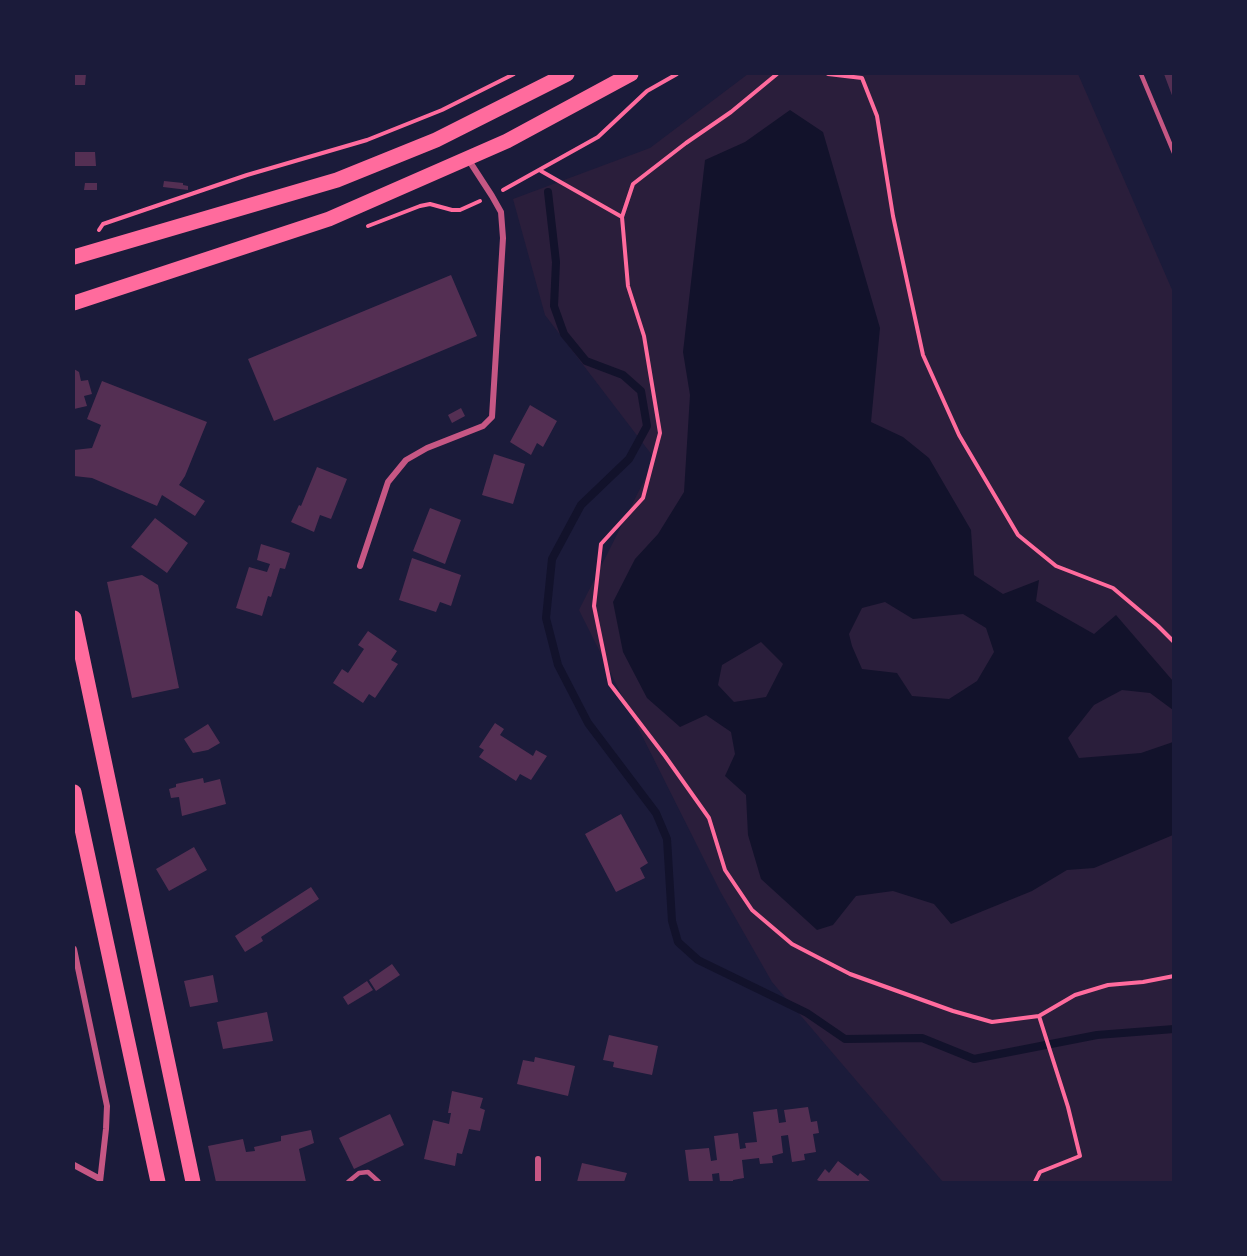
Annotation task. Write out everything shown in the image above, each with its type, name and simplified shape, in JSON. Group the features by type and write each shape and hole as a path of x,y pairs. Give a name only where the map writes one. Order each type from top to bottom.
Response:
{"main road":[{"path":"79,255 337,180 436,140 567,74"},
{"path":"74,303 329,219 507,141 631,74"},
{"path":"74,618 193,1182"},
{"path":"74,792 158,1182"}],"street":[{"path":"360,566 388,482 406,460 427,448 483,426 492,417 503,238 501,212 468,159"},
{"path":"74,949 107,1106 100,1181 74,1165"},
{"path":"538,1159 538,1182"}],"lane":[{"path":"1141,74 1173,153"},
{"path":"348,1182 358,1173 368,1172 379,1182"}],"path":[{"path":"79,255 103,224 247,174 367,140 442,110 514,74"},
{"path":"777,74 731,112 633,183 622,217 628,286 644,336 660,433 643,498 602,544 594,606 610,684 709,818 724,870 752,910 792,944 850,974 992,1022 1039,1016 1075,995 1108,985 1143,982 1173,976"},
{"path":"828,74 861,78 877,116 892,216 923,356 959,435 1018,535 1056,566 1113,588 1158,626 1173,642"},
{"path":"540,170 622,217"},
{"path":"1035,1182 1040,1172 1080,1156 1039,1016"}],"shaded area":[{"path":"748,74 1078,74 1173,292 1173,1182 943,1182 772,982 720,891 579,610 655,459 545,315 513,199 650,148"},
{"path":"790,110 823,132 880,328 871,422 903,437 929,458 971,530 974,575 1003,594 1039,580 1036,601 1094,634 1116,615 1173,681 1173,710 1150,693 1122,690 1094,705 1068,738 1079,758 1141,753 1173,742 1173,835 1094,868 1067,870 1032,891 951,924 934,904 893,891 856,896 833,925 817,930 761,879 748,835 746,795 725,776 735,754 731,732 706,715 680,727 647,698 623,652 613,602 635,559 658,534 684,492 690,395 683,352 705,160 745,142","holes":["885,602 913,619 963,614 986,628 994,652 977,681 949,699 912,696 897,673 862,669 849,634 862,608","761,642 783,664 766,697 734,702 718,685 722,665"]}],"building":[{"path":"74,74 86,74 85,85 74,85"},
{"path":"1164,74 1173,74 1173,98"},
{"path":"74,152 95,152 96,166 74,166"},
{"path":"164,181 183,183 188,186 188,190 163,187"},
{"path":"85,183 97,183 97,190 84,190"},
{"path":"451,275 477,336 274,421 248,359"},
{"path":"74,369 79,372 81,381 88,380 92,394 84,396 87,406 74,409"},
{"path":"102,381 207,422 185,476 179,485 205,501 195,516 162,495 157,506 92,478 74,476 74,450 92,448 101,425 87,419"},
{"path":"530,405 557,421 543,447 537,443 531,455 510,442"},
{"path":"461,408 465,416 452,423 448,415"},
{"path":"494,454 525,464 513,504 482,495"},
{"path":"317,467 347,479 331,519 320,515 314,532 291,522 299,505 301,506"},
{"path":"430,508 461,520 445,564 413,551"},
{"path":"155,518 188,543 167,573 131,547"},
{"path":"261,544 290,553 285,569 280,568 262,616 236,608 249,567 267,572 270,564 257,560"},
{"path":"412,558 461,575 451,606 440,602 436,612 399,600"},
{"path":"142,575 158,585 179,688 132,698 107,582"},
{"path":"368,631 397,651 391,660 398,664 375,698 369,694 363,703 333,683 342,669 348,673 364,649 358,645"},
{"path":"495,723 504,729 500,735 533,756 536,750 547,756 531,780 520,774 516,781 479,757 484,750 479,747"},
{"path":"208,724 220,743 208,750 193,753 184,739"},
{"path":"203,778 204,783 220,779 226,804 182,816 179,797 171,798 169,789 176,787 176,784"},
{"path":"621,814 648,863 640,868 645,878 616,892 585,834"},
{"path":"194,847 207,870 169,891 156,869"},
{"path":"311,887 319,899 261,937 263,941 245,952 235,936"},
{"path":"392,964 400,975 376,991 369,980"},
{"path":"213,975 218,1002 190,1007 184,981"},
{"path":"367,981 373,990 348,1005 343,997"},
{"path":"267,1012 273,1041 223,1049 217,1022"},
{"path":"609,1035 658,1046 652,1075 613,1067 614,1062 603,1060"},
{"path":"535,1057 575,1066 568,1096 517,1084 523,1060 534,1062"},
{"path":"452,1091 483,1098 480,1108 485,1110 480,1131 469,1129 462,1154 457,1153 455,1166 424,1159 433,1120 449,1124 451,1113 448,1113"},
{"path":"808,1107 811,1122 817,1121 819,1133 813,1134 816,1152 804,1154 805,1160 792,1162 788,1135 781,1136 783,1153 772,1156 773,1163 760,1164 759,1158 742,1160 744,1178 733,1180 733,1182 720,1182 719,1173 712,1174 713,1182 689,1182 685,1150 709,1148 711,1161 717,1160 714,1136 738,1133 740,1149 746,1148 745,1143 757,1142 753,1112 777,1109 779,1123 786,1122 784,1110"},
{"path":"390,1114 404,1145 354,1169 339,1138"},
{"path":"311,1130 314,1143 299,1149 306,1182 216,1182 208,1146 243,1139 246,1152 255,1151 254,1147 281,1141 281,1136"},
{"path":"838,1161 858,1176 860,1173 871,1182 821,1182 817,1180 825,1169 829,1173"},
{"path":"582,1163 627,1173 624,1182 577,1182"}],"waterway":[{"path":"548,192 556,262 554,306 564,334 586,361 623,375 641,391 647,426 629,459 581,505 552,559 546,618 558,665 588,723 656,813 667,839 672,921 678,942 698,960 807,1013 845,1039 922,1038 974,1059 1097,1035 1174,1029"}]}
